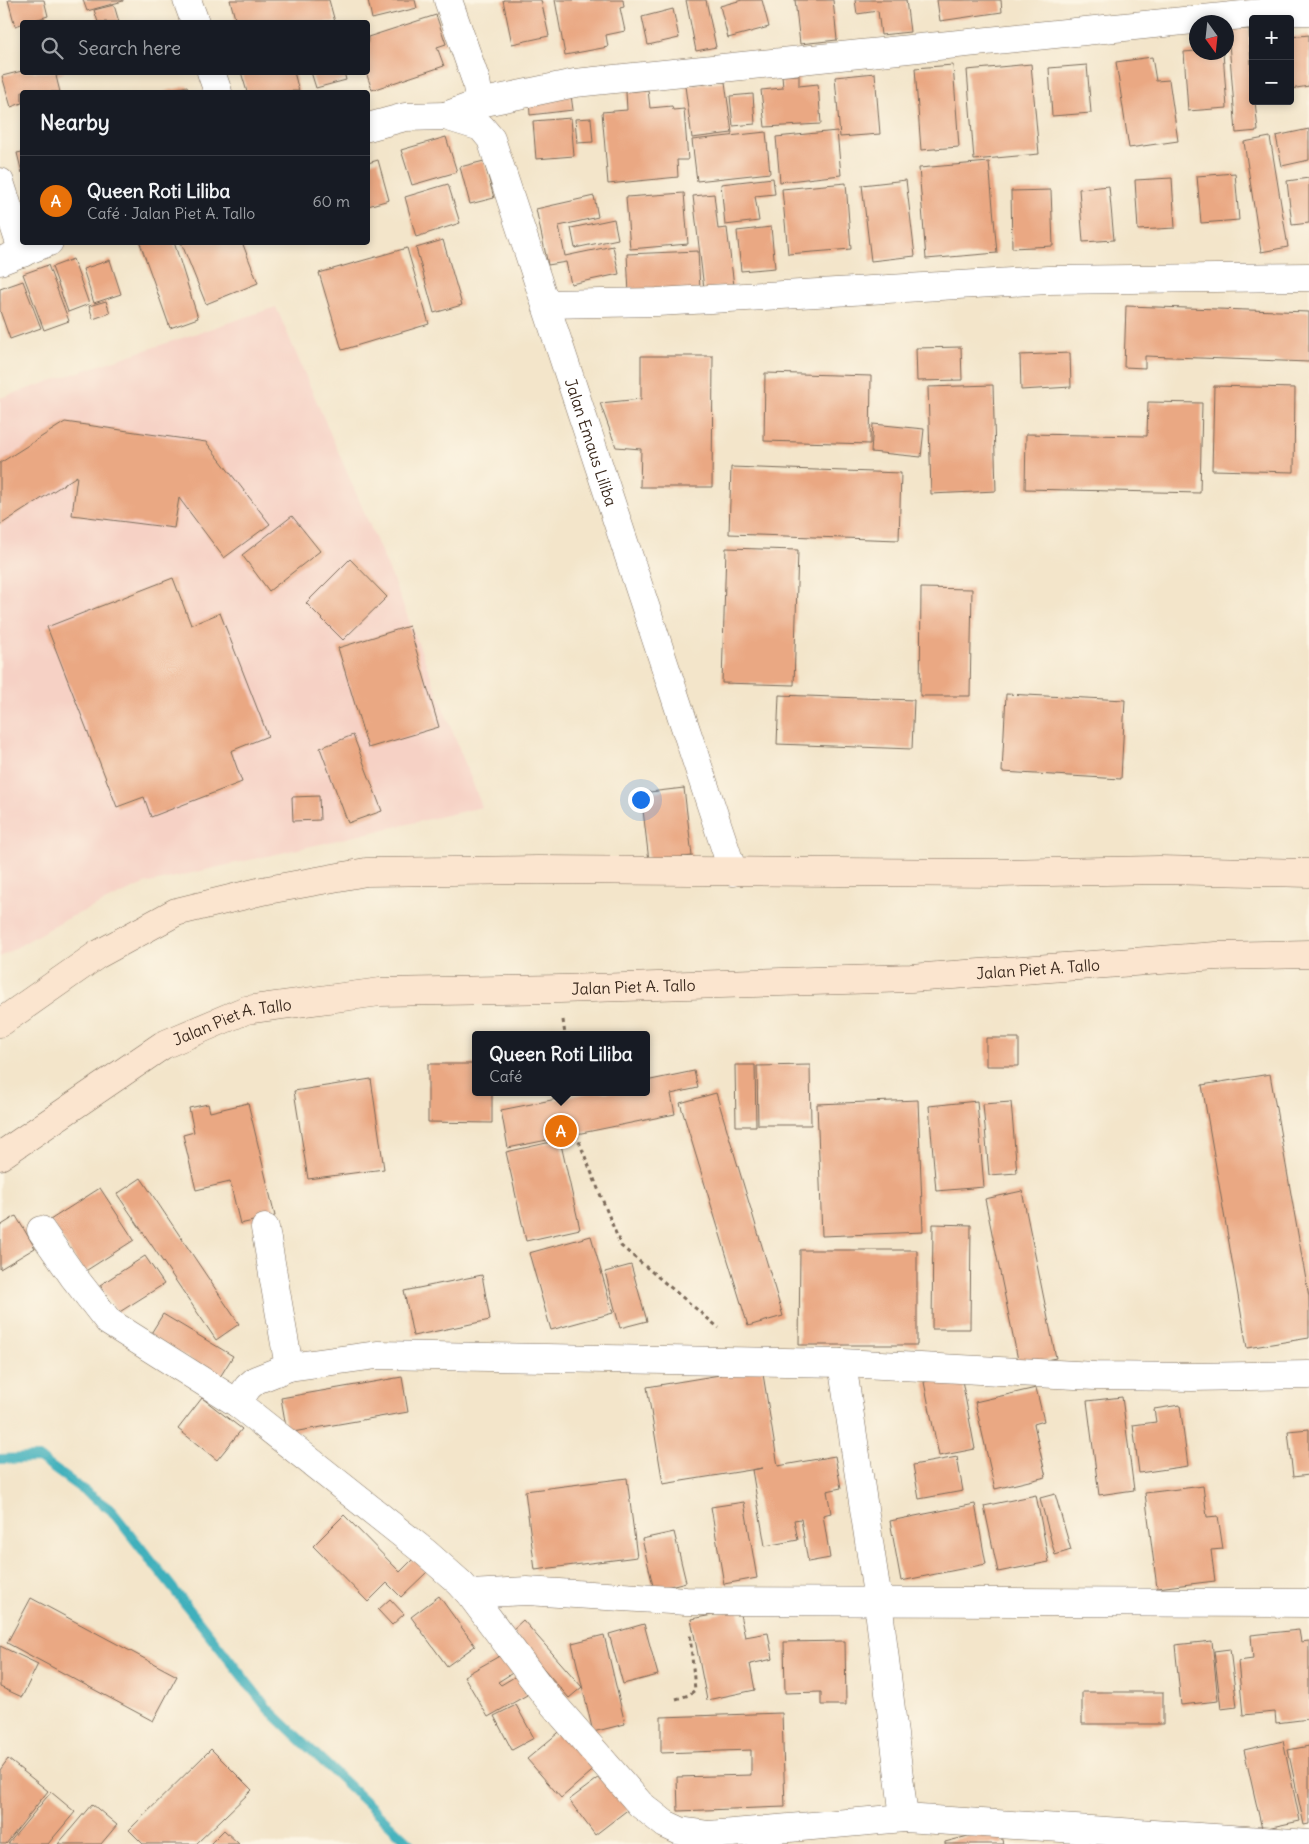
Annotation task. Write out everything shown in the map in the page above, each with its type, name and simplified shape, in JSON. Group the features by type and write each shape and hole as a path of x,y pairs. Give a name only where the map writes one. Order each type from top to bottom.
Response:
{"main road":[{"path":"0,1023 97,955 176,912 262,891 366,872 538,870 733,872 1159,870 1309,873"},
{"name":"Jalan Piet A. Tallo","path":"0,1156 164,1045 246,1010 380,992 560,989 911,978 1216,956 1309,954"}],"street":[{"path":"187,0 194,20"},
{"path":"448,0 476,81 480,103"},
{"path":"445,116 480,103 575,83 1272,12 1309,11"},
{"path":"212,75 217,90"},
{"name":"Jalan Emaus Liliba","path":"370,126 405,117 445,116 481,127 491,139 733,872"},
{"path":"0,182 12,257 42,245"},
{"path":"546,304 657,302 1048,280 1309,277"},
{"path":"264,1228 289,1367"},
{"path":"40,1230 109,1322 237,1403 460,1582 547,1697 640,1804 665,1824 680,1831 709,1835 904,1818 1309,1844"},
{"path":"237,1403 248,1387 256,1380 289,1367 377,1355 842,1363 1096,1376 1309,1375"},
{"path":"842,1363 878,1601 904,1818"},
{"path":"470,1594 527,1591 686,1601 1309,1603"}],"path":[{"path":"576,1134 621,1246 722,1330"},
{"path":"676,1699 690,1695 695,1690 696,1684 686,1601"}],"shaded area":[{"path":"276,307 392,577 482,807 144,884 62,921 0,957 0,398"}],"building":[{"path":"8,0 44,0 48,16 35,20 20,20 20,24 15,26"},
{"path":"83,0 123,0 123,1 87,11"},
{"path":"230,0 329,0 334,20 235,20"},
{"path":"368,0 415,0 417,8 372,19"},
{"path":"503,0 541,0 549,36 512,44"},
{"path":"555,0 623,0 624,7 620,8 625,31 606,35 608,47 565,55"},
{"path":"686,0 706,0 716,47 696,51"},
{"path":"742,0 762,0 769,27 728,38 720,6"},
{"path":"795,0 833,0 837,40 800,44"},
{"path":"855,0 906,0 910,32 881,35 878,11 857,14"},
{"path":"937,0 1001,0 1002,12 940,21"},
{"path":"114,5 118,20 97,20 94,10"},
{"path":"673,9 679,38 648,45 642,17"},
{"path":"436,15 446,44 437,47 444,66 372,90 367,75 370,75 370,36"},
{"path":"1249,29 1249,105 1255,105 1258,131 1236,133 1230,60 1234,60 1234,30"},
{"path":"1309,35 1309,86 1294,88 1294,60 1294,37"},
{"path":"1184,52 1189,52 1189,60 1224,60 1227,108 1188,111"},
{"path":"1152,57 1156,81 1169,80 1178,141 1129,148 1116,62"},
{"path":"1031,64 1039,154 974,160 967,70"},
{"path":"953,65 959,147 921,150 915,68"},
{"path":"1087,65 1091,113 1052,116 1049,68"},
{"path":"20,72 20,75 58,75 56,76 60,90 20,90 20,104 11,107 2,76"},
{"path":"875,73 880,134 840,137 835,77"},
{"path":"242,75 295,75 299,90 246,90"},
{"path":"312,75 345,75 346,80 316,88"},
{"path":"799,75 799,86 818,84 821,124 765,127 761,90 783,88 782,76"},
{"path":"725,82 732,133 692,138 685,86"},
{"path":"187,86 188,90 171,90"},
{"path":"648,90 650,108 672,106 673,110 684,109 688,160 677,160 678,177 608,184 602,112 627,110 626,92"},
{"path":"753,94 755,124 733,126 730,96"},
{"path":"571,95 573,110 530,115 529,98"},
{"path":"571,118 574,156 536,159 533,121"},
{"path":"591,118 593,142 577,143 575,119"},
{"path":"1309,129 1309,160 1282,166 1276,136"},
{"path":"837,131 841,175 780,182 776,137"},
{"path":"766,132 770,173 697,181 692,140"},
{"path":"446,137 457,172 412,185 401,150"},
{"path":"1270,137 1288,247 1261,252 1244,142"},
{"path":"20,152 20,165 17,153"},
{"path":"378,160 389,200 370,205 370,162"},
{"path":"484,161 494,198 470,204 460,167"},
{"path":"989,162 997,253 926,259 919,168"},
{"path":"1235,173 1239,220 1201,223 1197,176"},
{"path":"773,178 775,194 755,196 759,221 725,225 721,184"},
{"path":"1172,178 1175,228 1138,230 1135,180"},
{"path":"1309,178 1309,223 1292,225 1287,181"},
{"path":"906,180 915,256 871,261 862,185"},
{"path":"846,183 851,249 788,254 782,189"},
{"path":"448,184 460,223 416,237 405,197"},
{"path":"1109,186 1114,240 1083,242 1079,189"},
{"path":"1051,190 1053,246 1012,248 1011,191"},
{"path":"684,193 688,244 630,249 626,197"},
{"path":"714,194 718,229 727,228 734,286 704,289 693,196"},
{"path":"594,196 598,217 559,226 565,256 613,246 619,274 571,284 566,262 548,265 536,209"},
{"path":"614,219 618,239 575,248 571,228"},
{"path":"771,227 775,268 741,271 737,231"},
{"path":"443,240 462,305 434,313 416,248"},
{"path":"141,245 175,245 198,318 170,328"},
{"path":"182,245 243,245 258,283 206,304"},
{"path":"407,248 429,324 342,350 319,273"},
{"path":"698,251 700,290 629,294 627,254"},
{"path":"73,259 89,304 68,312 52,267"},
{"path":"110,260 121,294 94,303 83,269"},
{"path":"48,265 69,321 44,330 23,274"},
{"path":"23,281 41,328 10,339 0,311 0,289"},
{"path":"106,301 110,313 93,319 89,306"},
{"path":"1126,306 1309,312 1309,362 1145,356 1145,368 1124,367"},
{"path":"961,347 962,380 917,381 916,348"},
{"path":"1070,353 1071,387 1021,390 1020,355"},
{"path":"641,356 713,356 712,487 640,487 641,449 616,447 600,403 641,399"},
{"path":"765,373 871,376 870,444 764,441"},
{"path":"993,385 996,491 931,494 928,387"},
{"path":"1214,386 1295,388 1294,472 1212,470"},
{"path":"1148,402 1202,403 1200,493 1025,489 1026,434 1147,436"},
{"path":"65,422 206,442 270,524 224,558 179,498 174,528 72,515 77,476 0,525 0,463"},
{"path":"873,424 924,429 921,457 871,452"},
{"path":"731,467 901,473 899,540 729,534"},
{"path":"292,516 320,551 269,591 242,555"},
{"path":"726,548 798,550 794,685 722,683"},
{"path":"350,559 387,597 343,640 306,603"},
{"path":"173,578 191,625 220,613 268,736 231,751 242,782 151,817 144,797 117,807 47,627"},
{"path":"921,588 972,589 970,696 920,696"},
{"path":"409,626 439,727 368,748 338,648"},
{"path":"1006,694 1125,700 1121,779 1002,772"},
{"path":"779,695 914,700 912,749 777,744"},
{"path":"353,735 382,811 348,823 320,748"},
{"path":"684,788 692,856 649,861 641,793"},
{"path":"319,796 320,820 293,821 292,797"},
{"path":"986,1038 1019,1038 1019,1066 986,1066"},
{"path":"428,1064 472,1064 472,1096 492,1096 492,1123 428,1122"},
{"path":"735,1065 755,1065 756,1126 736,1126"},
{"path":"810,1065 811,1125 758,1125 757,1066"},
{"path":"694,1071 698,1088 671,1094 675,1114 508,1148 501,1110 572,1096 650,1096 650,1080"},
{"path":"1270,1074 1309,1297 1309,1338 1247,1348 1202,1085"},
{"path":"371,1079 384,1169 308,1179 294,1091"},
{"path":"716,1093 783,1316 748,1326 680,1103"},
{"path":"918,1100 923,1232 822,1236 817,1104"},
{"path":"977,1101 984,1187 936,1191 929,1106"},
{"path":"1011,1102 1017,1173 989,1175 983,1104"},
{"path":"248,1103 275,1216 240,1224 230,1182 196,1190 183,1135 194,1132 189,1108 208,1104 210,1112"},
{"path":"560,1140 580,1229 526,1241 506,1152"},
{"path":"141,1178 239,1324 216,1340 117,1194"},
{"path":"100,1188 134,1240 84,1272 50,1220"},
{"path":"1022,1191 1056,1358 1019,1365 985,1199"},
{"path":"16,1216 35,1248 0,1269 0,1226"},
{"path":"933,1224 971,1225 970,1329 932,1329"},
{"path":"591,1236 613,1313 551,1330 529,1253"},
{"path":"800,1250 917,1250 917,1345 799,1345"},
{"path":"145,1256 164,1284 118,1313 100,1285"},
{"path":"631,1265 647,1321 620,1328 605,1272"},
{"path":"482,1275 490,1320 413,1336 404,1291"},
{"path":"163,1314 233,1356 220,1377 150,1335"},
{"path":"762,1368 778,1466 835,1456 841,1488 827,1491 831,1513 823,1515 830,1558 808,1562 801,1519 794,1520 798,1540 765,1546 752,1470 763,1468 663,1484 647,1387"},
{"path":"961,1375 975,1449 939,1456 924,1382"},
{"path":"402,1377 408,1412 287,1433 281,1398"},
{"path":"1036,1388 1044,1421 1034,1424 1046,1477 995,1489 975,1402"},
{"path":"1122,1397 1134,1490 1099,1495 1087,1401"},
{"path":"202,1398 242,1429 217,1460 178,1429"},
{"path":"1180,1405 1188,1466 1139,1473 1133,1425 1156,1422 1154,1409"},
{"path":"1309,1429 1309,1475 1293,1477 1288,1431"},
{"path":"957,1457 963,1491 919,1499 913,1465"},
{"path":"627,1478 637,1557 535,1570 525,1491"},
{"path":"1203,1486 1207,1517 1218,1516 1223,1549 1211,1550 1215,1581 1157,1588 1145,1493"},
{"path":"1055,1494 1071,1550 1055,1555 1040,1498"},
{"path":"1036,1495 1049,1562 998,1572 984,1506"},
{"path":"744,1502 757,1578 724,1584 711,1507"},
{"path":"975,1504 986,1564 901,1581 890,1521"},
{"path":"344,1515 400,1572 414,1558 427,1572 401,1597 387,1583 368,1602 313,1546"},
{"path":"674,1532 686,1582 654,1590 642,1539"},
{"path":"439,1596 475,1646 447,1666 411,1617"},
{"path":"31,1598 177,1676 153,1721 7,1643"},
{"path":"390,1599 404,1614 392,1625 378,1610"},
{"path":"739,1610 745,1637 768,1633 773,1659 750,1664 755,1690 707,1700 691,1619"},
{"path":"523,1620 582,1687 569,1698 511,1631"},
{"path":"644,1624 658,1675 623,1684 609,1634"},
{"path":"1299,1630 1301,1642 1309,1641 1309,1719 1276,1723 1275,1712 1243,1715 1238,1661 1253,1659 1251,1635"},
{"path":"604,1635 625,1724 593,1732 572,1643"},
{"path":"845,1641 846,1705 821,1705 821,1692 785,1693 784,1642"},
{"path":"1212,1641 1218,1701 1181,1705 1175,1645"},
{"path":"0,1646 38,1664 22,1697 0,1687"},
{"path":"1230,1649 1237,1707 1221,1709 1214,1651"},
{"path":"503,1654 514,1672 498,1682 501,1685 516,1676 527,1695 488,1717 464,1676"},
{"path":"1082,1692 1163,1692 1163,1724 1082,1724"},
{"path":"516,1705 534,1738 512,1750 494,1716"},
{"path":"782,1713 785,1807 678,1811 677,1777 751,1775 751,1750 661,1753 661,1717"},
{"path":"564,1728 598,1766 561,1798 527,1759"},
{"path":"1283,1741 1300,1821 1262,1829 1244,1750"},
{"path":"1309,1746 1309,1824 1304,1825 1288,1750"},
{"path":"211,1749 252,1790 196,1844 143,1844 129,1830"},
{"path":"8,1759 48,1791 6,1844 0,1844 0,1770"},
{"path":"604,1774 630,1808 595,1835 569,1800"},
{"path":"51,1792 75,1812 48,1844 8,1844"},
{"path":"92,1804 117,1825 101,1844 58,1844"},
{"path":"999,1828 1003,1844 945,1844 945,1842"},
{"path":"224,1830 239,1844 210,1844"}],"waterway":[{"path":"0,1459 39,1458 111,1510 268,1709 410,1844"}],"place":[{"name":"Queen Roti Liliba","path":"561,1131"}]}
